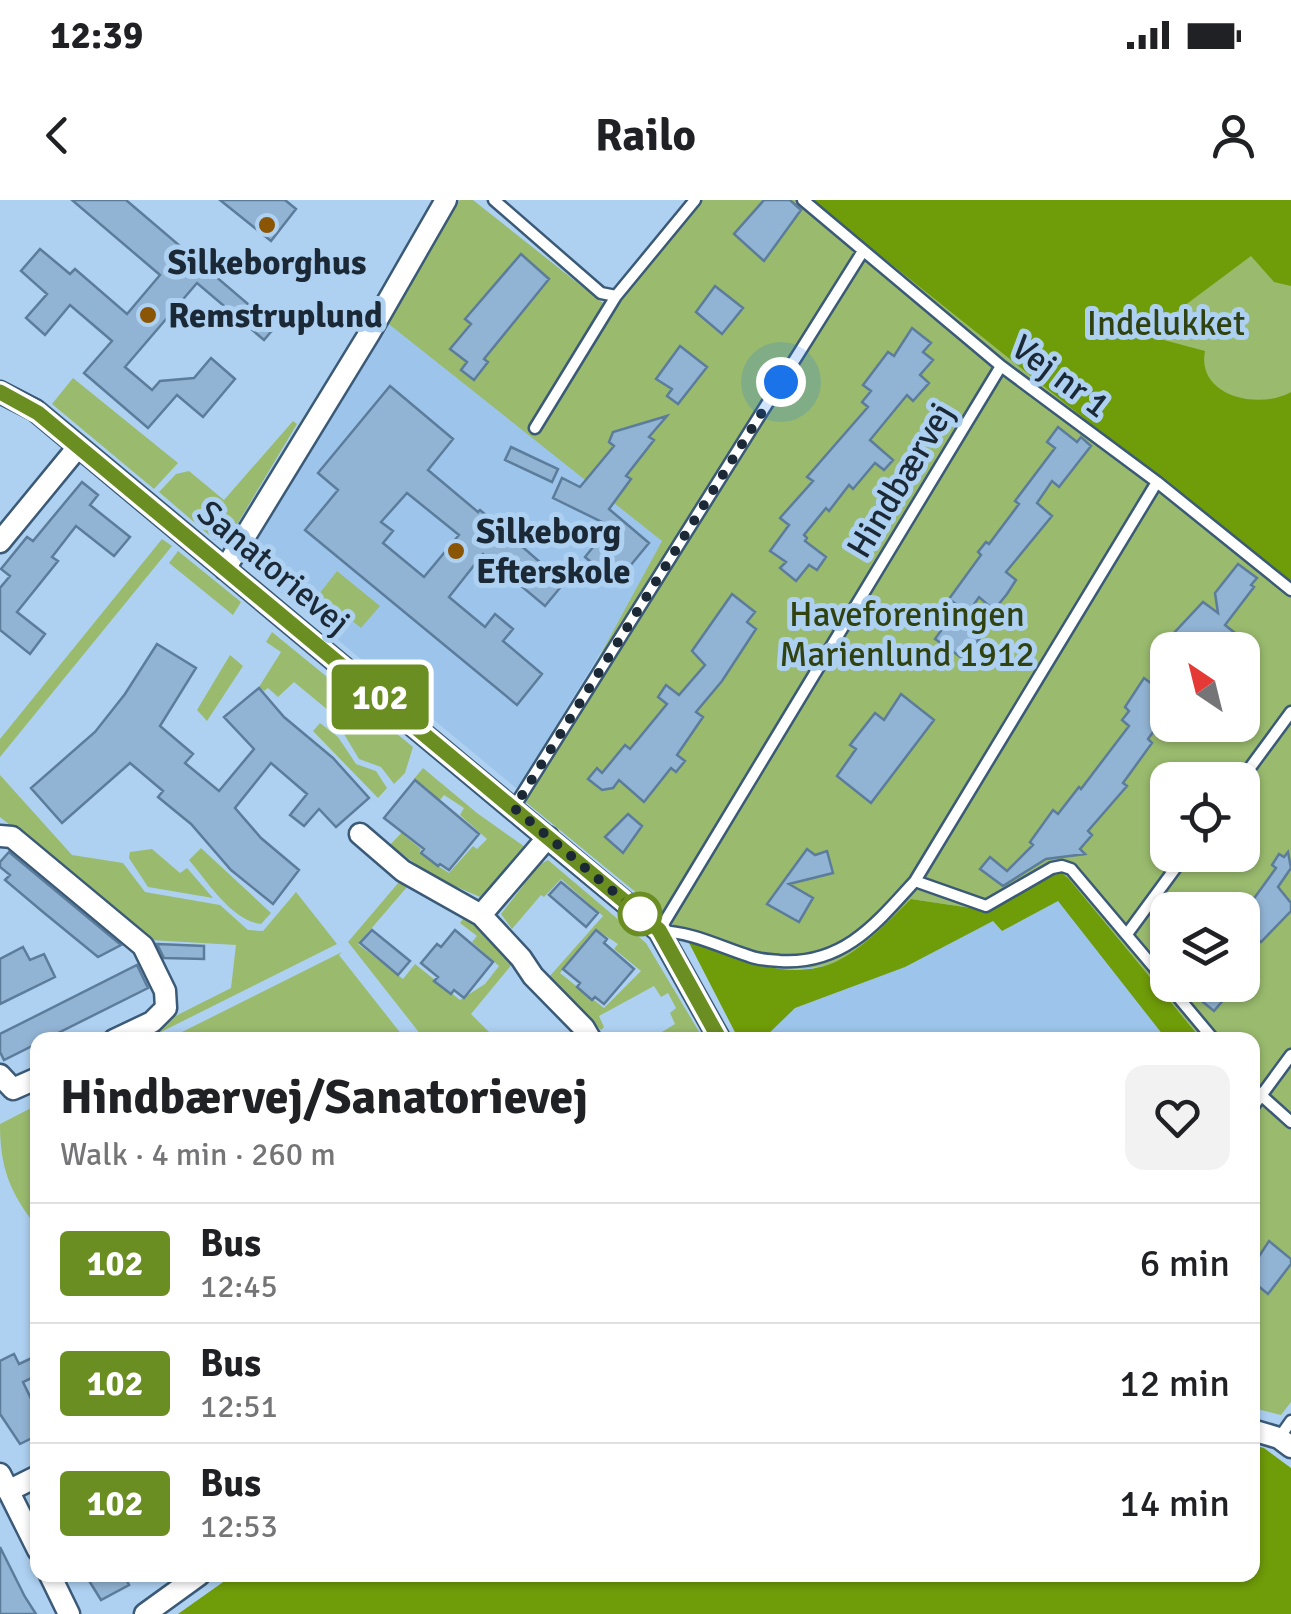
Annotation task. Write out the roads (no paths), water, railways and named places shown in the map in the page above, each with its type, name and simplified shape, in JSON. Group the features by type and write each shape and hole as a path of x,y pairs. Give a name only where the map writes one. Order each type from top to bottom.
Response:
{"street":[{"path":"225,570 446,200"},
{"name":"Sanatorievej","path":"0,392 34,410 659,930 716,1032"},
{"path":"0,542 78,447"},
{"path":"360,834 403,871 481,915 584,1032"},
{"path":"0,836 12,837 143,946 165,990 166,1008 152,1022 131,1032"},
{"path":"481,915 548,837"},
{"path":"0,1075 13,1089 30,1082"},
{"path":"1260,1431 1287,1435"},
{"path":"30,1478 4,1483 30,1534"},
{"path":"54,1582 70,1614"},
{"path":"145,1614 189,1582"}],"lane":[{"path":"494,200 602,293 616,296"},
{"path":"534,428 616,296 695,200"},
{"name":"Vej nr 1","path":"802,200 1001,366 1291,590"},
{"path":"514,808 863,251"},
{"name":"Hindbærvej","path":"659,930 1001,366"},
{"path":"659,930 684,932 754,958 792,962 819,959 844,950 868,932 915,881 1156,482"},
{"path":"1254,762 1291,712"},
{"path":"915,881 986,906 1052,868 1071,869 1150,963"},
{"path":"1126,934 1172,872"},
{"path":"1183,1002 1207,1032"},
{"path":"1260,1088 1291,1055"},
{"path":"1260,1095 1291,1122"}],"place":[{"name":"Silkeborghus","path":"267,225"},
{"name":"Remstruplund","path":"148,315"},
{"name":"Silkeborg Efterskole","path":"456,551"}],"park label":[{"name":"Indelukket","path":"1166,323"},
{"name":"Haveforeningen Marienlund 1912","path":"907,634"}]}
